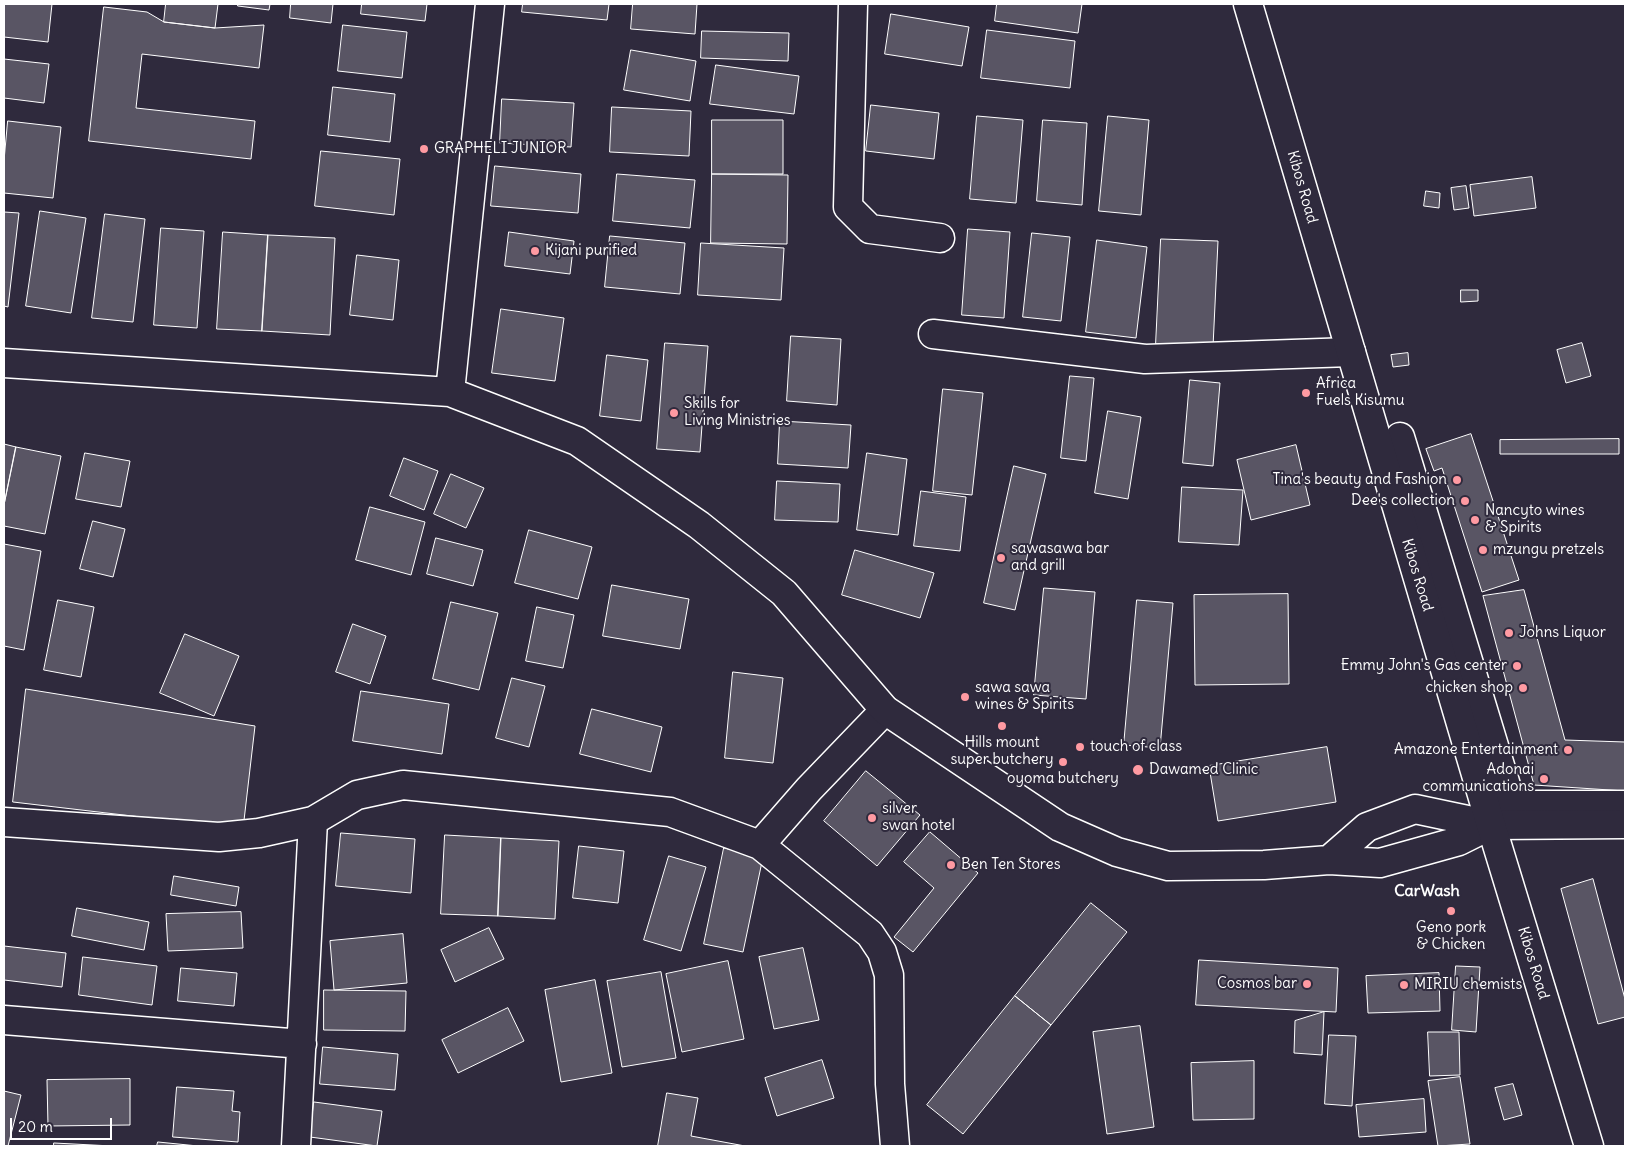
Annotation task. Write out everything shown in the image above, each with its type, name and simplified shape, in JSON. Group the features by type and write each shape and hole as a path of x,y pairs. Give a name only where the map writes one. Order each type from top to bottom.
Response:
{"street":[{"path":"450,392 490,4"},
{"path":"854,4 848,206 870,229 940,238"},
{"name":"Kibos Road","path":"1248,4 1491,825 1589,1146"},
{"path":"933,334 1145,359 1351,352"},
{"path":"4,363 450,392 578,441 699,525 784,593 885,710 1060,827 1116,852 1168,866 1264,865 1329,860 1380,863 1459,840 1491,825"},
{"path":"1400,437 1512,806 1625,805"},
{"path":"760,845 809,789 885,710"},
{"path":"4,822 219,837 258,833 313,821 357,795 403,785 670,812 760,845 870,934 882,952 889,975 890,1084 895,1146"},
{"path":"1329,860 1367,827 1415,808 1491,825 1625,824"},
{"path":"296,1146 313,821"},
{"path":"4,1020 302,1044"}],"building":[{"path":"4,4 52,4 48,42 4,37"},
{"path":"166,4 218,4 215,28 164,22"},
{"path":"238,4 270,4 269,10 238,6"},
{"path":"291,4 333,4 331,23 290,18"},
{"path":"362,4 427,4 425,21 361,14"},
{"path":"523,4 609,4 607,20 522,12"},
{"path":"633,4 697,4 695,34 631,29"},
{"path":"997,4 1082,4 1078,33 995,21"},
{"path":"104,7 147,12 164,22 215,28 264,25 259,68 142,54 136,108 255,121 251,159 89,141"},
{"path":"891,14 969,27 962,66 885,54"},
{"path":"343,25 407,32 402,78 338,71"},
{"path":"987,30 1075,41 1070,88 981,78"},
{"path":"702,31 789,33 788,61 701,58"},
{"path":"631,50 696,61 690,101 624,90"},
{"path":"4,59 49,64 44,103 4,98"},
{"path":"716,65 799,76 794,114 710,104"},
{"path":"333,87 395,94 390,142 328,135"},
{"path":"502,99 574,103 571,147 500,143"},
{"path":"871,105 939,113 934,159 866,151"},
{"path":"612,107 691,111 689,156 610,152"},
{"path":"977,116 1023,120 1016,203 970,199"},
{"path":"1108,116 1149,120 1141,215 1099,211"},
{"path":"712,120 783,120 783,174 712,174"},
{"path":"1043,120 1087,123 1082,205 1037,201"},
{"path":"8,121 61,127 53,198 4,193 4,161"},
{"path":"321,151 400,159 394,215 315,206"},
{"path":"495,166 581,174 578,213 491,206"},
{"path":"617,174 695,180 690,228 613,221"},
{"path":"712,174 788,175 787,244 711,243"},
{"path":"1532,177 1536,208 1474,216 1470,185"},
{"path":"1466,186 1469,208 1454,210 1451,188"},
{"path":"1426,191 1440,193 1439,208 1424,206"},
{"path":"40,211 86,218 71,313 26,306"},
{"path":"4,212 19,213 8,307 4,306"},
{"path":"105,214 145,219 133,322 92,318"},
{"path":"161,228 204,231 197,328 154,325"},
{"path":"968,229 1010,232 1004,318 962,315"},
{"path":"223,232 268,235 262,331 217,329"},
{"path":"509,232 574,241 570,274 505,266"},
{"path":"1032,233 1070,237 1061,321 1023,317"},
{"path":"268,235 335,238 330,335 262,331"},
{"path":"610,236 685,243 680,294 605,287"},
{"path":"1161,239 1218,241 1213,347 1156,344"},
{"path":"1097,240 1147,247 1136,338 1086,332"},
{"path":"701,243 784,248 781,300 698,295"},
{"path":"357,255 399,260 393,320 350,315"},
{"path":"1461,290 1478,290 1478,301 1461,302"},
{"path":"501,309 564,318 555,381 492,373"},
{"path":"791,336 841,339 837,405 787,401"},
{"path":"665,343 708,346 700,452 657,449"},
{"path":"1582,343 1591,376 1566,383 1557,350"},
{"path":"1408,353 1409,365 1393,367 1391,355"},
{"path":"607,355 648,360 641,421 600,416"},
{"path":"1070,376 1094,378 1086,461 1061,458"},
{"path":"1190,380 1220,383 1213,466 1183,463"},
{"path":"943,389 983,393 972,495 933,491"},
{"path":"1108,411 1141,417 1128,499 1095,493"},
{"path":"780,421 851,425 848,468 778,464"},
{"path":"1471,434 1519,580 1482,592 1442,468 1434,471 1426,449"},
{"path":"1619,439 1619,454 1500,454 1500,440"},
{"path":"4,444 16,447 4,505"},
{"path":"1296,445 1310,505 1251,520 1237,460"},
{"path":"16,447 61,456 45,534 4,526 4,505"},
{"path":"85,453 130,461 121,507 76,499"},
{"path":"867,453 907,459 898,535 857,530"},
{"path":"404,458 438,471 424,510 390,496"},
{"path":"1014,466 1046,474 1015,610 984,603"},
{"path":"451,474 484,488 466,528 434,514"},
{"path":"777,481 840,484 838,522 775,520"},
{"path":"1182,487 1243,490 1239,545 1179,542"},
{"path":"921,491 966,497 960,551 914,546"},
{"path":"370,507 425,522 411,575 356,560"},
{"path":"93,521 125,529 113,577 80,569"},
{"path":"529,530 592,547 578,599 515,583"},
{"path":"436,538 483,550 473,586 427,574"},
{"path":"4,544 41,551 24,650 4,646"},
{"path":"855,550 934,573 920,618 842,595"},
{"path":"612,585 689,599 680,649 603,636"},
{"path":"1044,588 1095,592 1086,699 1034,695"},
{"path":"1524,590 1565,740 1625,742 1625,791 1534,785 1483,596"},
{"path":"1288,594 1289,684 1195,685 1194,595"},
{"path":"58,600 94,607 81,677 44,670"},
{"path":"1137,600 1173,603 1160,748 1124,745"},
{"path":"451,602 498,613 479,690 433,679"},
{"path":"537,607 574,615 563,668 526,661"},
{"path":"353,624 386,636 370,684 336,672"},
{"path":"185,634 239,656 214,716 160,693"},
{"path":"733,672 783,678 773,763 725,758"},
{"path":"512,678 545,686 529,747 496,738"},
{"path":"26,689 255,726 243,829 13,802"},
{"path":"361,691 449,704 442,754 353,741"},
{"path":"592,709 662,727 651,772 580,754"},
{"path":"1327,747 1336,802 1218,821 1209,766"},
{"name":"silver swan hotel","path":"866,771 920,815 877,866 824,821"},
{"path":"930,832 978,873 913,952 894,937 934,888 904,862"},
{"path":"341,833 415,839 411,893 336,886"},
{"path":"445,835 501,838 498,916 441,914"},
{"path":"501,838 559,841 555,919 498,916"},
{"path":"579,846 624,851 618,903 573,898"},
{"path":"724,848 763,857 743,952 704,944"},
{"path":"669,856 706,867 681,951 644,940"},
{"path":"174,876 239,887 236,906 171,895"},
{"path":"1593,879 1625,999 1625,1017 1598,1024 1561,889"},
{"path":"1091,903 1127,932 1051,1025 1015,996"},
{"path":"77,908 149,922 144,950 72,936"},
{"path":"241,912 243,948 168,951 166,914"},
{"path":"489,928 504,959 455,982 441,950"},
{"path":"403,934 407,983 334,990 330,941"},
{"path":"4,946 66,953 62,987 4,980"},
{"path":"803,948 819,1020 774,1029 759,957"},
{"path":"83,957 157,966 152,1005 79,995"},
{"path":"1199,960 1338,968 1336,1012 1196,1005"},
{"path":"728,961 744,1039 682,1052 666,974"},
{"path":"1456,966 1480,967 1476,1032 1452,1030"},
{"path":"181,968 237,973 234,1006 178,1001"},
{"path":"661,972 676,1058 622,1067 607,981"},
{"path":"1439,973 1440,1011 1368,1013 1366,976"},
{"path":"595,980 612,1073 561,1082 545,990"},
{"path":"324,990 406,991 405,1031 324,1030"},
{"path":"1015,996 1051,1025 963,1134 927,1105"},
{"path":"508,1008 524,1041 458,1073 442,1040"},
{"path":"1324,1012 1322,1055 1294,1053 1295,1021"},
{"path":"1140,1026 1154,1127 1107,1134 1093,1032"},
{"path":"1428,1032 1459,1032 1460,1075 1430,1076"},
{"path":"1329,1035 1356,1036 1352,1106 1325,1104"},
{"path":"323,1047 398,1054 395,1090 320,1084"},
{"path":"822,1060 834,1098 777,1116 765,1078"},
{"path":"1254,1061 1254,1119 1193,1120 1191,1063"},
{"path":"1460,1077 1470,1144 1438,1146 1428,1081"},
{"path":"130,1079 130,1125 48,1126 47,1080"},
{"path":"1513,1084 1522,1115 1504,1120 1495,1088"},
{"path":"177,1087 234,1091 232,1111 240,1112 238,1142 173,1137"},
{"path":"4,1091 21,1095 8,1146 4,1146"},
{"path":"667,1093 698,1098 691,1136 745,1146 658,1146"},
{"path":"1424,1099 1426,1132 1359,1137 1356,1105"},
{"path":"314,1102 382,1111 377,1146 310,1137"},
{"path":"158,1142 198,1146 157,1146"},
{"path":"54,1143 112,1146 54,1146"}],"place":[{"name":"GRAPHELI JUNIOR","path":"424,149"},
{"name":"Kijani purified","path":"535,251"},
{"name":"Africa Fuels Kisumu","path":"1306,393"},
{"name":"Skills for Living Ministries","path":"674,413"},
{"name":"Tina's beauty and Fashion","path":"1457,480"},
{"name":"Dee's collection","path":"1465,501"},
{"name":"Nancyto wines & Spirits","path":"1475,520"},
{"name":"mzungu pretzels","path":"1483,550"},
{"name":"sawasawa bar and grill","path":"1001,558"},
{"name":"Johns Liquor","path":"1509,633"},
{"name":"Emmy John's Gas center","path":"1517,666"},
{"name":"chicken shop","path":"1523,688"},
{"name":"sawa sawa wines & Spirits","path":"965,697"},
{"name":"Hills mount super butchery","path":"1002,726"},
{"name":"touch of class","path":"1080,747"},
{"name":"Amazone Entertainment","path":"1568,750"},
{"name":"oyoma butchery","path":"1063,762"},
{"name":"Dawamed Clinic","path":"1138,770"},
{"name":"Adonai communications","path":"1544,779"},
{"name":"silver swan hotel","path":"872,818"},
{"name":"Ben Ten Stores","path":"951,865"},
{"name":"Geno pork & Chicken","path":"1451,911"},
{"name":"Cosmos bar","path":"1307,984"},
{"name":"MIRIU chemists","path":"1404,985"}],"district":[{"name":"CarWash","path":"1427,891"}]}
